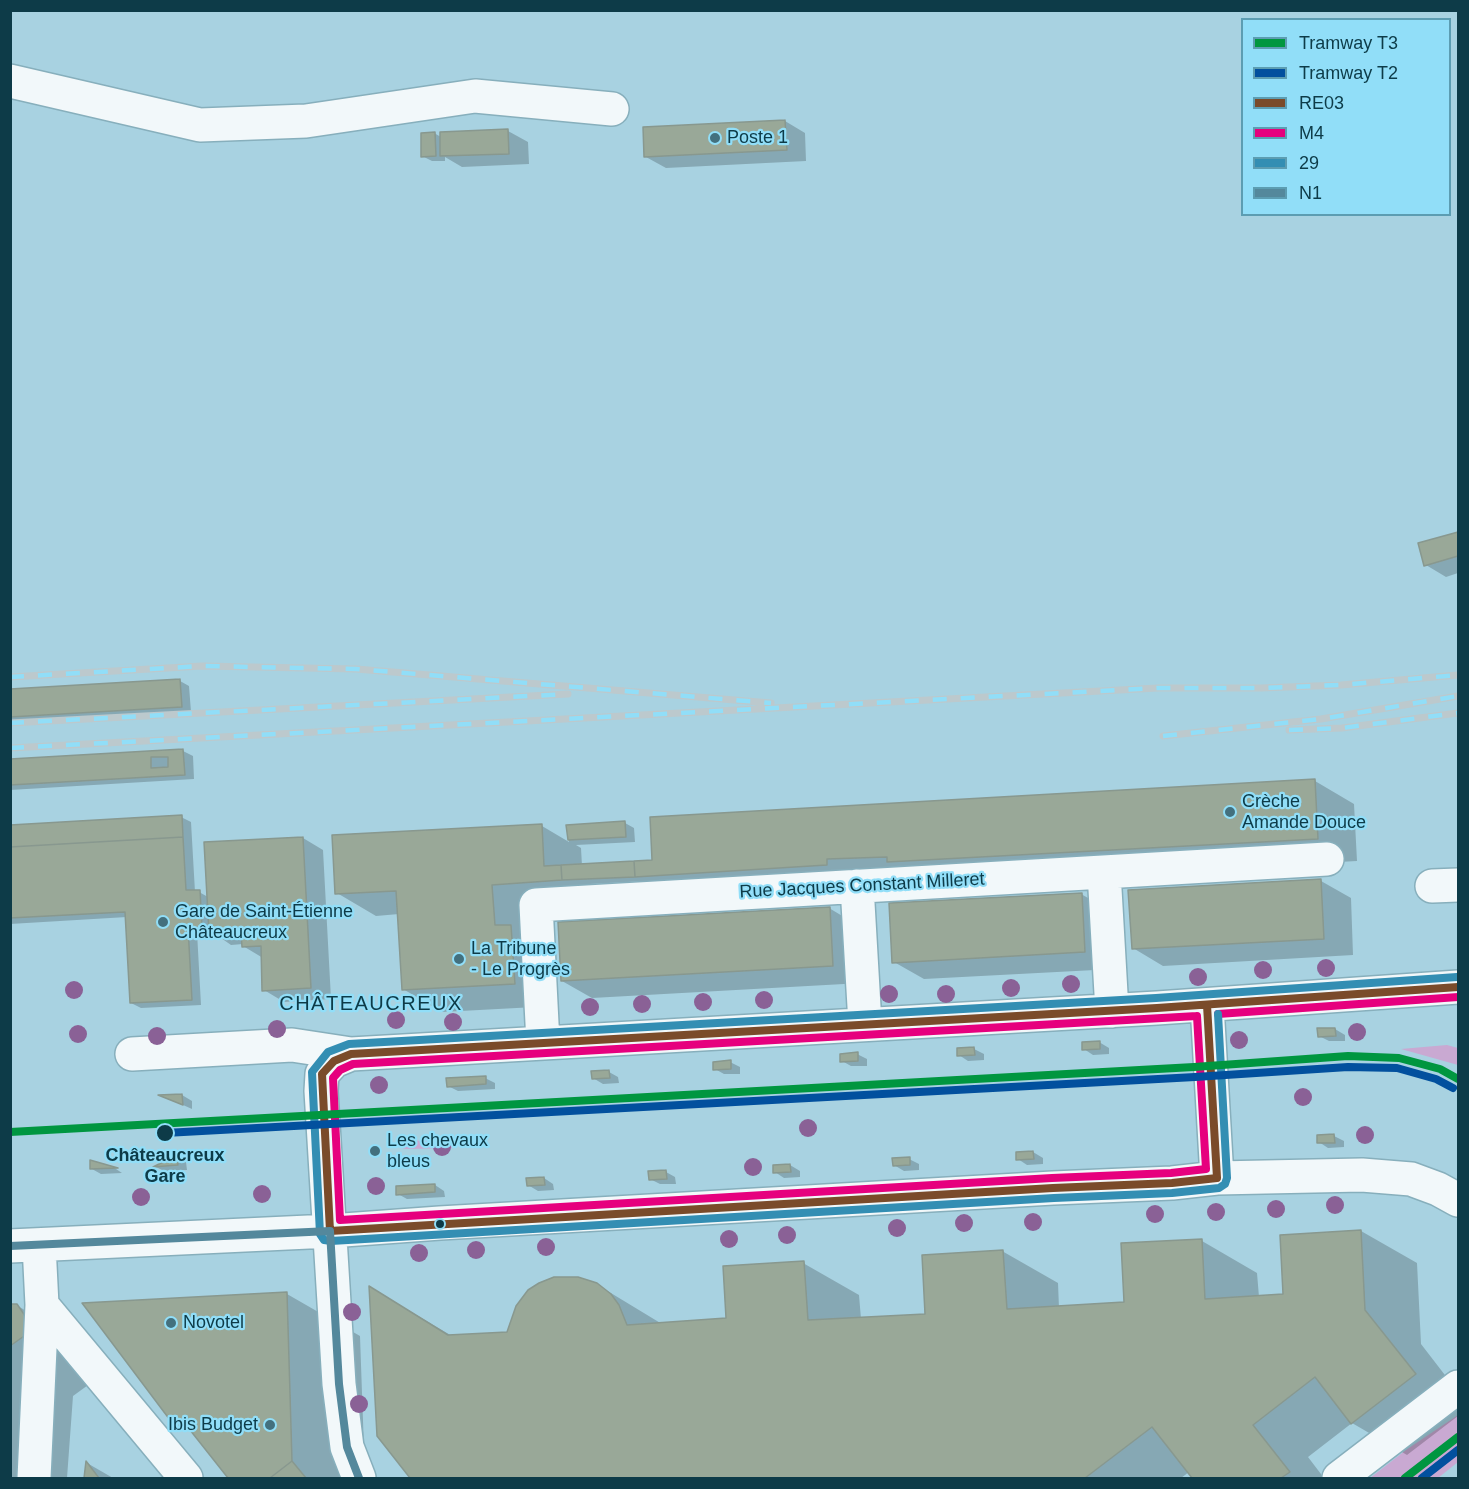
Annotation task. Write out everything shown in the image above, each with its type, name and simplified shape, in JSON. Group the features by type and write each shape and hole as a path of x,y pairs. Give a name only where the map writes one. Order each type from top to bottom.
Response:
{"street":[{"path":"10,81 200,125 306,121 475,96 612,109"},
{"name":"Rue Jacques Constant Milleret","path":"543,1043 536,904 1327,859"},
{"path":"1104,872 1112,1011"},
{"path":"857,886 865,1024"},
{"path":"132,1054 292,1045 351,1054 1112,1011 1458,987"},
{"path":"1207,1005 1217,1178"},
{"path":"351,1054 334,1060 322,1074 339,1384 347,1448 359,1479"},
{"path":"34,1479 42,1305 25,1245 330,1232 440,1223 1042,1188 1172,1183 1217,1178 1362,1175 1411,1179 1438,1189 1458,1200"},
{"path":"42,1305 186,1479"},
{"path":"1339,1479 1458,1387"}],"shaded area":[{"path":"1447,1045 1458,1048 1458,1065 1401,1049"},
{"path":"457,1140 457,1148 406,1149 399,1145 402,1141"},
{"path":"1458,1415 1458,1462 1438,1478 1370,1478 1406,1450"}],"building":[{"name":"Poste 1","path":"785,120 787,150 644,157 643,127"},
{"path":"508,129 509,154 440,156 440,132"},
{"path":"435,132 436,156 421,157 421,133"},
{"path":"1458,532 1458,556 1424,566 1418,543"},
{"path":"180,679 182,707 10,717 10,689"},
{"path":"183,749 185,775 10,785 10,759"},
{"path":"151,757 168,757 168,767 151,768"},
{"path":"1315,779 1318,839 887,862 887,857 827,859 827,865 635,877 634,861 652,860 650,817"},
{"path":"182,815 183,837 10,847 10,825"},
{"path":"625,821 626,837 568,840 566,825"},
{"path":"542,824 544,866 561,865 562,880 492,885 495,925 511,925 515,984 402,990 396,891 335,894 332,835"},
{"name":"Gare de Saint-Étienne Châteaucreux","path":"183,837 186,890 200,890 202,927 188,927 192,1000 130,1003 125,912 10,918 10,847"},
{"path":"303,837 311,988 262,991 261,946 242,947 241,932 209,934 204,842"},
{"path":"634,861 635,877 562,880 561,865"},
{"path":"1321,879 1324,939 1132,949 1128,890"},
{"path":"1082,893 1085,952 892,963 889,903"},
{"path":"830,907 833,966 561,981 558,922"},
{"path":"1317,1028 1335,1028 1336,1036 1318,1037"},
{"path":"1100,1041 1100,1049 1082,1050 1082,1042"},
{"path":"974,1047 975,1055 957,1056 957,1048"},
{"path":"858,1052 858,1061 840,1062 840,1054"},
{"path":"731,1060 731,1069 713,1070 713,1062"},
{"path":"609,1070 610,1078 592,1079 591,1071"},
{"path":"486,1076 486,1084 447,1087 446,1078"},
{"path":"182,1094 183,1105 158,1095"},
{"path":"1334,1134 1335,1143 1317,1143 1317,1135"},
{"path":"1033,1151 1034,1159 1016,1160 1016,1152"},
{"path":"177,1155 178,1165 153,1167"},
{"path":"910,1157 910,1165 893,1166 892,1158"},
{"path":"90,1160 118,1168 90,1169"},
{"path":"790,1164 791,1172 773,1173 773,1165"},
{"path":"666,1170 667,1179 649,1180 648,1171"},
{"path":"544,1177 545,1185 527,1186 526,1178"},
{"path":"435,1184 435,1192 396,1195 396,1186"},
{"path":"1361,1230 1365,1310 1416,1374 1351,1424 1315,1377 1253,1425 1290,1472 1281,1478 1192,1478 1152,1427 1085,1478 410,1478 377,1436 369,1286 448,1335 507,1332 516,1306 528,1290 554,1277 578,1277 597,1283 611,1294 619,1305 627,1325 726,1318 723,1266 804,1261 808,1320 925,1314 922,1255 1003,1250 1007,1309 1124,1302 1121,1243 1202,1239 1205,1299 1283,1294 1280,1235"},
{"path":"287,1292 292,1461 270,1478 228,1478 190,1430 173,1424 82,1303"},
{"path":"10,1304 17,1304 34,1329 10,1346"},
{"path":"86,1461 99,1478 84,1478"},
{"path":"292,1461 306,1478 270,1478"}],"railway":[{"path":"10,677 202,666 356,669 771,703"},
{"path":"10,748 1158,688 1341,685 1458,675"},
{"path":"10,723 568,694"},
{"path":"1163,736 1321,719 1458,696"},
{"path":"1289,730 1342,728 1458,713"}],"tram line":[{"name":"T3","path":"10,1132 1194,1067 1348,1056 1399,1058 1440,1069 1458,1079"},
{"name":"T2","path":"165,1133 1348,1067 1397,1068 1436,1079 1453,1088"},
{"name":"T3","path":"1405,1478 1458,1437"},
{"name":"T2","path":"1422,1478 1458,1450"}],"transit line":[{"name":"29","path":"1218,1014 1227,1178 1225,1184 1219,1188 1172,1193 331,1241 324,1240 320,1234 312,1072 328,1052 349,1044 1156,998 1457,977"},
{"name":"RE03","path":"330,1231 322,1074 334,1061 351,1054 1157,1008 1458,987"},
{"name":"M4","path":"1218,1014 1458,997"},
{"name":"RE03","path":"1207,1005 1217,1178"},
{"name":"M4","path":"1197,1016 1206,1169 1171,1173 340,1220 333,1078 340,1070 353,1064 1197,1016"},
{"name":"RE03","path":"330,1231 1172,1183 1217,1178"},
{"name":"N1","path":"10,1246 330,1231 339,1384 347,1447 359,1478"}],"place":[{"name":"Poste 1","path":"715,138"},
{"name":"Crèche Amande Douce","path":"1230,812"},
{"name":"Gare de Saint-Étienne Châteaucreux","path":"163,922"},
{"name":"La Tribune - Le Progrès","path":"459,959"},
{"name":"Châteaucreux Gare","path":"165,1133"},
{"name":"Les chevaux bleus","path":"375,1151"},
{"name":"Novotel","path":"171,1323"},
{"name":"Ibis Budget","path":"270,1425"}],"district":[{"name":"CHÂTEAUCREUX","path":"371,1004"}]}
